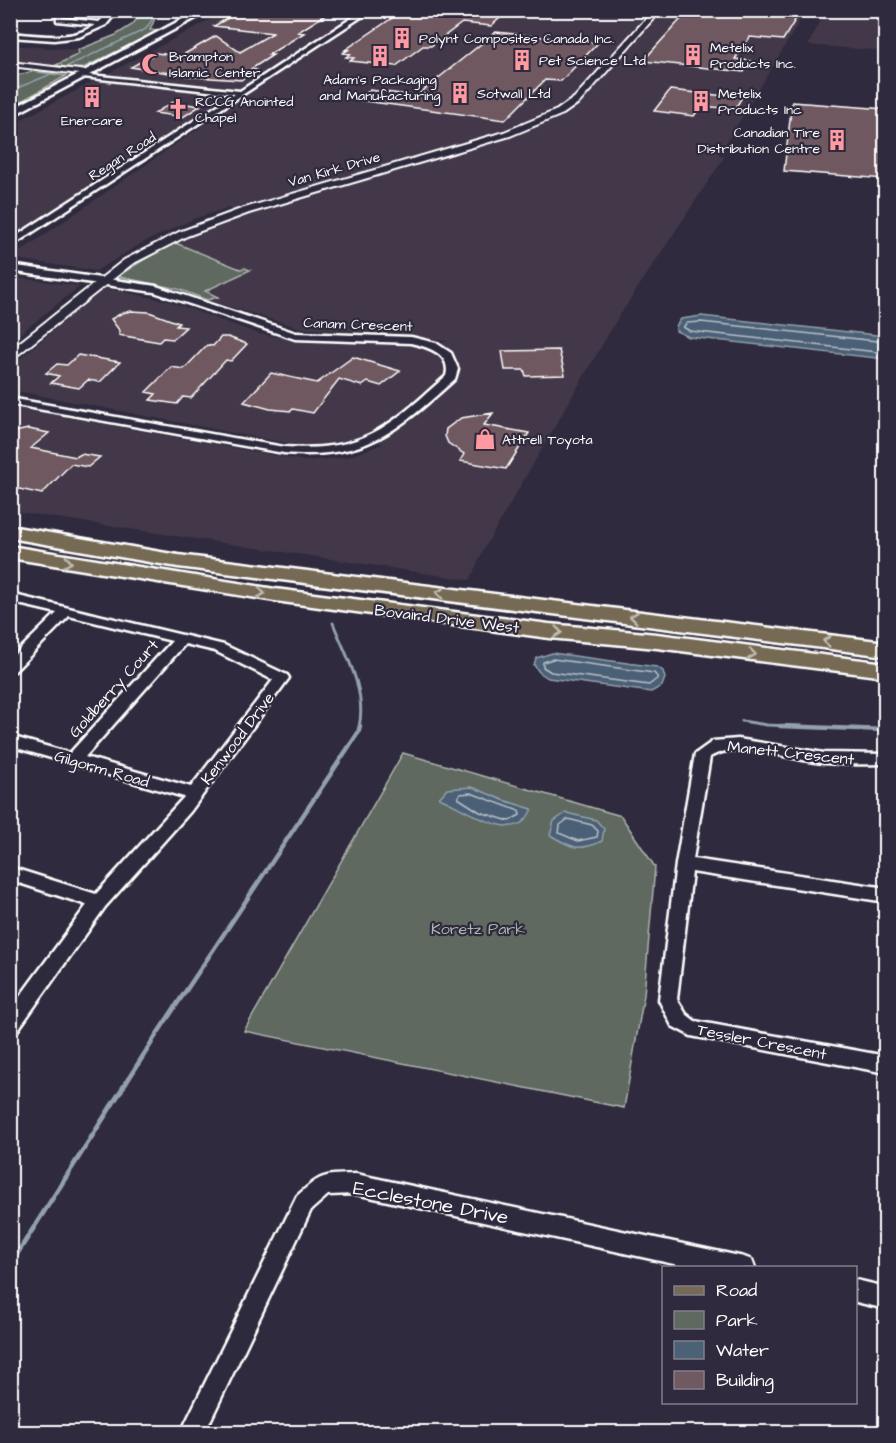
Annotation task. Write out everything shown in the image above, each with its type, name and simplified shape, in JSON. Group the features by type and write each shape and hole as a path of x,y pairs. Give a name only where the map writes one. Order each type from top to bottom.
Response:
{"main road":[{"path":"10,114 207,10"},
{"name":"Bovaird Drive West","path":"10,532 178,561 885,649"},
{"name":"Bovaird Drive West","path":"10,552 275,595 549,631 657,641 885,670"}],"street":[{"path":"59,10 59,20 104,24"},
{"path":"10,35 70,39 104,24 115,10"},
{"name":"Regan Road","path":"10,244 369,10"},
{"name":"Van Kirk Drive","path":"10,357 128,262 161,243 215,221 507,134 545,120 577,100 658,10"},
{"path":"86,74 10,64 241,93"},
{"path":"10,268 103,281"},
{"name":"Canam Crescent","path":"10,401 277,449 319,454 359,446 378,436 451,377 453,369 447,355 432,345 411,339 295,336 156,289 103,281"},
{"name":"Kenwood Drive","path":"10,598 219,648 282,678 194,795 99,902 10,1025"},
{"path":"10,669 67,611"},
{"name":"Goldberry Court","path":"73,760 180,640"},
{"name":"Gilgorm Road","path":"10,741 194,795"},
{"name":"Manett Crescent","path":"684,864 703,754 718,745 738,744 824,758 885,759"},
{"path":"684,864 885,895"},
{"name":"Tessler Crescent","path":"684,864 668,1000 679,1020 691,1028 885,1065"},
{"path":"10,873 99,902"},
{"name":"Ecclestone Drive","path":"193,1432 304,1203 324,1185 356,1184 735,1266"},
{"path":"857,1291 885,1298"}],"shaded area":[{"path":"226,11 806,11 719,155 725,156 616,321 485,547 470,580 11,511 11,407 306,461 347,457 383,444 364,437 330,446 296,445 11,390 11,366 104,288 168,301 259,334 308,341 392,344 424,349 447,341 378,333 304,329 178,289 120,277 119,275 138,261 173,242 209,226 241,216 228,208 196,218 142,243 96,271 16,259 15,255 202,126 188,124 11,240 11,125"},
{"path":"826,11 885,11 885,51 808,45"},
{"path":"10,45 78,50 79,54 53,67 11,62"},
{"path":"11,277 80,286 11,341"}],"green space":[{"path":"144,10 166,11 156,16 150,30 158,31 83,68 73,69 56,65 79,54 78,50 116,35 132,25"},
{"path":"33,71 66,76 11,107 11,77"},
{"path":"173,242 240,269 250,270 205,291 218,297 207,300 178,289 120,277 119,275"},
{"name":"Koretz Park","path":"403,753 621,816 655,867 644,995 624,1108 244,1031"}],"water":[{"path":"701,316 885,336 885,359 689,337 676,331 676,326 681,319"},
{"path":"552,653 657,667 663,671 665,678 662,686 651,692 548,678 534,665 536,658"},
{"path":"472,787 532,809 524,821 506,826 482,819 439,798 447,789"},
{"path":"566,813 596,820 604,829 602,841 587,847 576,847 550,835 554,821"}],"building":[{"path":"242,10 333,10 298,32 304,33 268,55 273,55 251,69 256,70 241,80 195,77 131,67 156,53 181,56 216,36 240,52 273,33 214,26"},
{"path":"404,10 509,10 491,26 462,23 431,46 423,46 396,66 350,61 354,58 346,57 351,54 343,53 348,50 345,50"},
{"path":"689,10 746,16 750,10 800,12 783,40 750,37 735,59 751,61 744,72 643,61"},
{"path":"496,32 598,43 561,81 545,80 505,120 357,100 370,90 416,96"},
{"name":"Metelix Products Inc","path":"670,90 742,97 735,109 701,106 694,116 654,111"},
{"name":"RCCG Anointed Chapel","path":"173,102 200,106 183,117 155,113"},
{"name":"Canadian Tire Distribution Centre","path":"792,102 885,109 885,179 784,171"},
{"path":"131,311 149,312 179,323 176,326 186,327 173,339 163,338 159,342 119,335 119,330 111,319"},
{"path":"221,337 228,337 247,344 231,361 226,360 191,398 183,397 177,404 150,400 156,394 146,392 171,367 184,369 207,345 213,346"},
{"path":"559,350 565,375 526,376 524,370 505,370 502,351"},
{"path":"78,355 120,362 100,382 88,380 79,388 51,383 59,376 46,373 57,364 67,365"},
{"path":"353,357 400,371 381,386 368,382 362,386 339,379 313,413 293,409 291,411 270,409 244,402 271,373 317,383"},
{"name":"Attrell Toyota","path":"493,413 484,425 529,433 506,469 460,461 464,454 448,443 445,436 446,429 461,418"},
{"path":"28,429 49,433 31,448 76,457 81,454 100,457 88,467 71,464 42,494 10,487 10,433"}],"waterway":[{"path":"68,66 146,29 158,10"},
{"path":"10,91 49,75"},
{"path":"333,623 358,687 361,714 359,727"},
{"path":"742,721 767,725 816,727"},
{"path":"151,1043 358,733 360,726"},
{"path":"780,726 886,730"},
{"path":"10,1265 152,1042"}],"place":[{"name":"Polynt Composites Canada Inc.","path":"402,38"},
{"name":"Metelix Products Inc.","path":"693,55"},
{"name":"Adam's Packaging and Manufacturing","path":"380,56"},
{"name":"Pet Science Ltd","path":"522,60"},
{"name":"Brampton Islamic Center","path":"152,64"},
{"name":"Sotwall Ltd","path":"460,93"},
{"name":"Enercare","path":"92,97"},
{"name":"Metelix Products Inc","path":"701,101"},
{"name":"RCCG Anointed Chapel","path":"178,109"},
{"name":"Canadian Tire Distribution Centre","path":"837,140"},
{"name":"Attrell Toyota","path":"485,439"}]}
